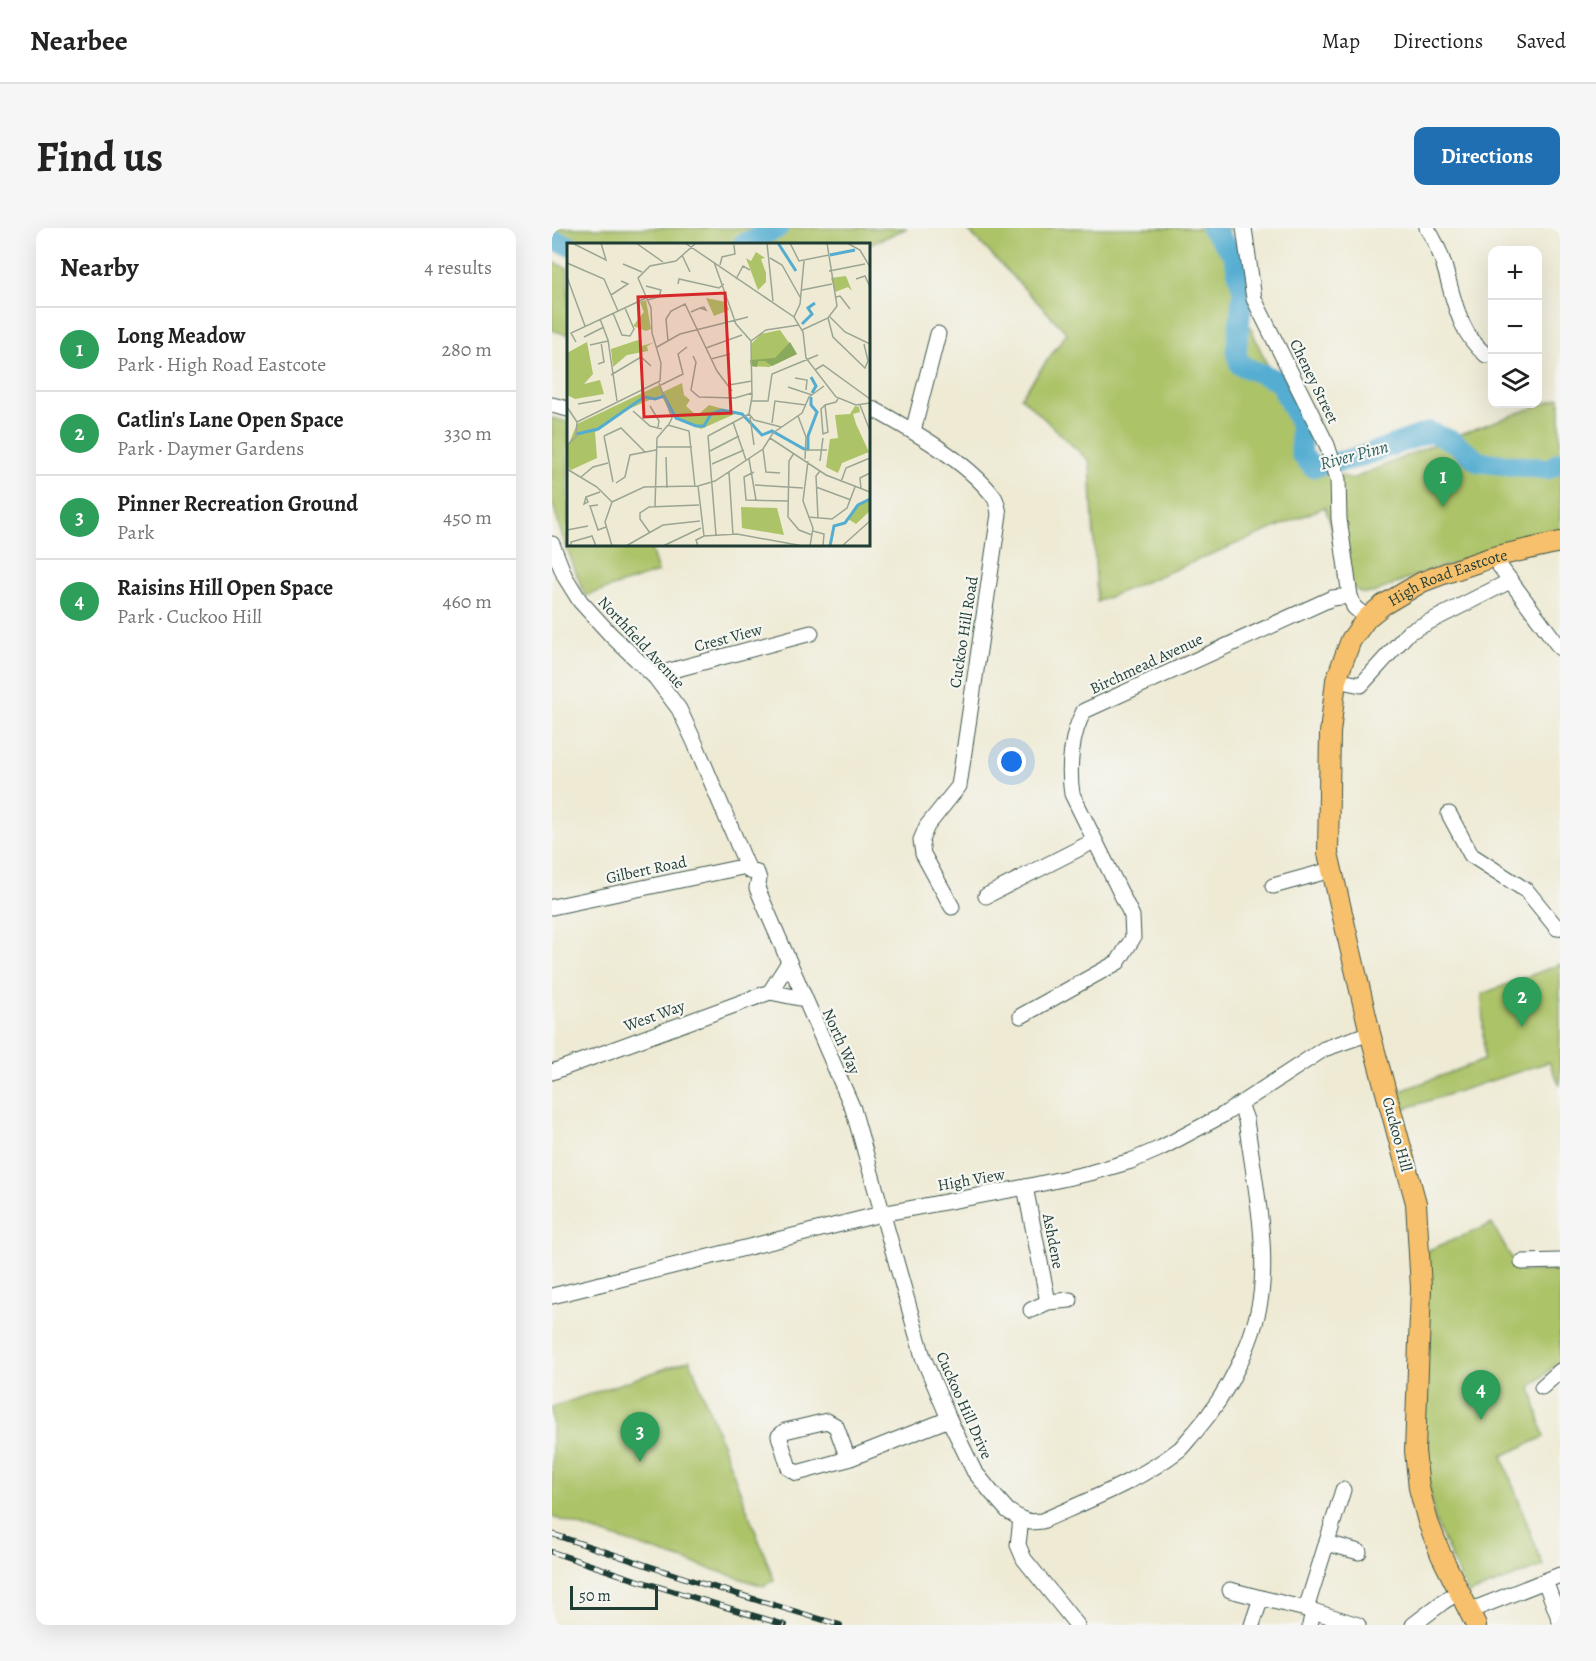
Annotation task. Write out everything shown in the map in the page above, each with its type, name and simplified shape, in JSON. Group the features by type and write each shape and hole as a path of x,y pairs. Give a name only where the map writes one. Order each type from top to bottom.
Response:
{"main road":[{"name":"High Road Eastcote","path":"1351,640 1367,618 1392,599 1422,582 1493,557 1560,542"},
{"name":"Cuckoo Hill","path":"1351,640 1336,680 1330,733 1328,853 1370,1033 1416,1203 1421,1288 1415,1451 1419,1488 1428,1522 1441,1555 1472,1618"}],"street":[{"name":"Cheney Street","path":"1244,228 1254,299 1327,445 1338,479 1339,519 1350,596 1354,607 1367,618"},
{"path":"1427,228 1442,260 1460,322 1474,346 1486,356"},
{"path":"913,431 938,334"},
{"path":"552,405 567,409"},
{"name":"Cuckoo Hill Road","path":"870,409 913,431 966,469 995,498 999,514 958,786 927,826 921,840 923,854 952,908"},
{"name":"Northfield Avenue","path":"553,550 579,601 667,691 687,724 748,868"},
{"path":"1493,557 1560,648"},
{"path":"1336,680 1360,686 1409,632 1510,581"},
{"name":"Birchmead Avenue","path":"1021,1016 1118,962 1133,938 1132,916 1072,794 1070,779 1077,725 1084,711 1332,598 1350,596"},
{"name":"Crest View","path":"655,677 666,672 811,633"},
{"path":"1449,814 1471,855 1527,891 1557,928 1560,927"},
{"path":"986,896 1094,841"},
{"name":"North Way","path":"748,868 747,876 750,884 757,888 853,1109 881,1214"},
{"name":"Gilbert Road","path":"552,907 748,868"},
{"path":"1273,886 1331,870"},
{"path":"789,962 770,992 804,999"},
{"name":"West Way","path":"552,1072 770,992"},
{"name":"High View","path":"552,1296 881,1214 1025,1188 1131,1161 1195,1131 1324,1049 1370,1033"},
{"path":"1077,1625 1024,1559 1018,1545 1021,1519 1031,1522 1042,1521 1121,1486 1181,1448 1206,1418 1243,1356 1255,1321 1262,1286 1263,1251 1246,1120 1240,1104"},
{"name":"Ashdene","path":"1025,1188 1048,1302"},
{"name":"Cuckoo Hill Drive","path":"881,1214 922,1357 949,1419 974,1471 1008,1511 1021,1519"},
{"path":"1522,1262 1560,1261"},
{"path":"1031,1310 1048,1302 1070,1300"},
{"path":"1542,1387 1560,1371"},
{"path":"848,1459 836,1426 827,1420 785,1431 779,1436 789,1468 797,1473 848,1459 949,1419"},
{"path":"1310,1615 1327,1543 1343,1490"},
{"path":"1327,1543 1359,1552"},
{"path":"1472,1618 1560,1575"},
{"path":"1545,1581 1560,1621"},
{"path":"1230,1590 1310,1615 1358,1625"},
{"path":"1413,1625 1459,1592"},
{"path":"1252,1625 1261,1598"}],"green space":[{"path":"552,228 907,228 870,245 567,243 567,246 552,241"},
{"path":"966,228 1228,228 1234,291 1313,467 1352,479 1447,439 1532,408 1542,408 1542,405 1560,398 1560,535 1427,571 1373,593 1361,593 1350,585 1325,507 1097,602 1090,462 1021,397 1067,333"},
{"path":"552,262 567,268 567,335 552,330"},
{"path":"552,418 567,422 567,546 650,546 658,572 585,596 562,535 552,501"},
{"path":"1560,964 1560,1086 1549,1062 1400,1110 1395,1093 1484,1060 1482,994"},
{"path":"1492,1224 1519,1271 1560,1271 1560,1361 1531,1387 1544,1437 1502,1456 1543,1566 1468,1594 1435,1521 1423,1446 1426,1251"},
{"path":"690,1360 774,1580 763,1586 552,1517 552,1407"}],"waterway":[{"name":"River Pinn","path":"745,243 778,228"},
{"name":"River Pinn","path":"1211,228 1233,253 1243,292 1236,352 1240,365 1279,381 1300,424 1301,454 1313,467 1356,458 1430,432 1454,442 1479,462 1548,469 1560,462"},
{"name":"River Pinn","path":"552,240 567,245"}],"railway":[{"path":"552,1534 697,1582 840,1625"},
{"path":"552,1552 785,1625"}],"place":[{"name":"Long Meadow","path":"1443,507"},
{"name":"Catlin's Lane Open Space","path":"1522,1027"},
{"name":"Raisins Hill Open Space","path":"1481,1420"},
{"name":"Pinner Recreation Ground","path":"640,1462"}]}
